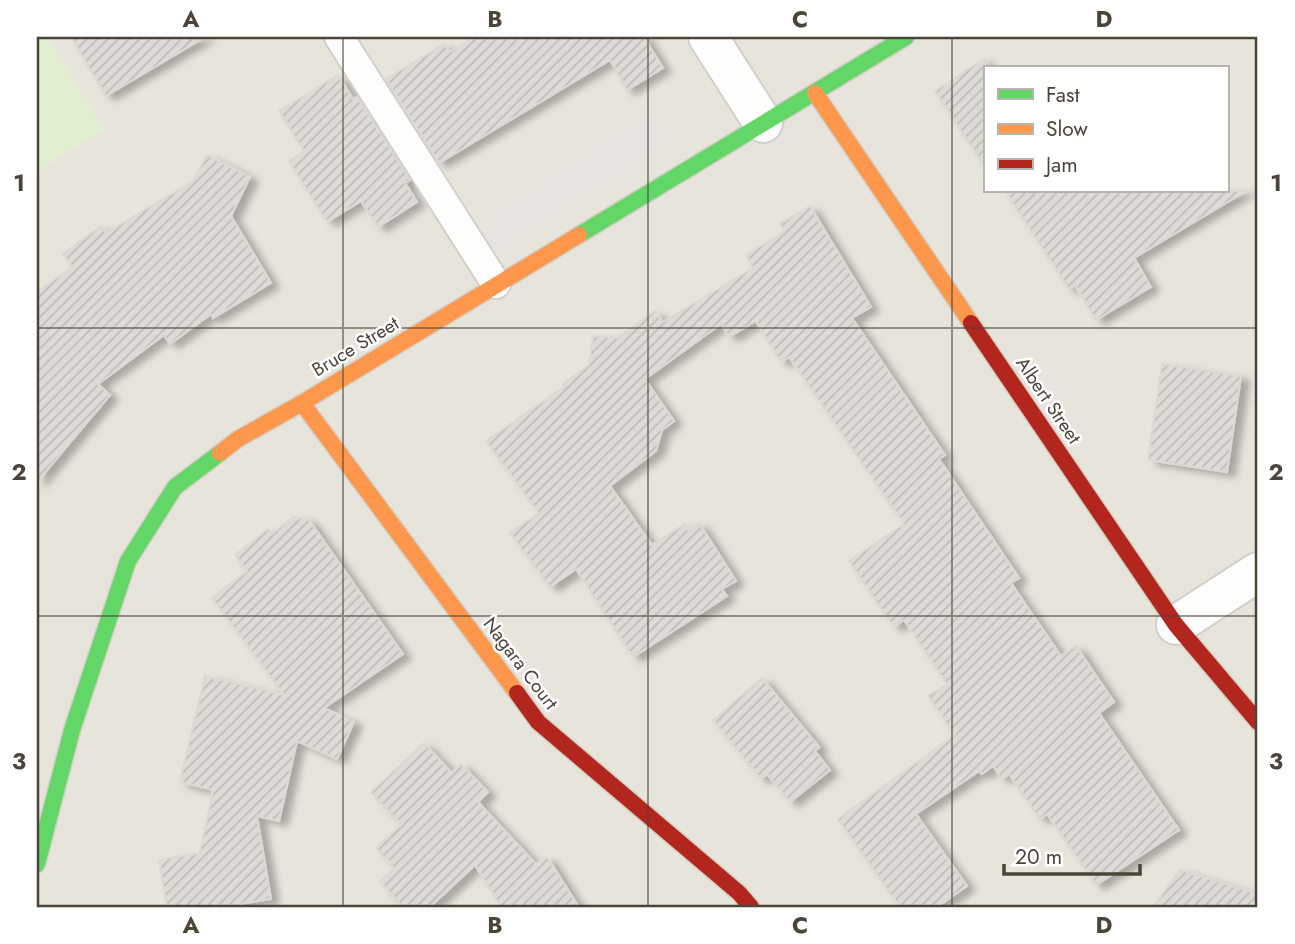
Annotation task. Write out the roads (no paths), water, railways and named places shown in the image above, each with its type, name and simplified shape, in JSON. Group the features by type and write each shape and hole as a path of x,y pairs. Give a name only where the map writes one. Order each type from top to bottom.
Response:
{"street":[{"path":"708,37 763,123"},
{"name":"Bruce Street","path":"37,864 72,730 128,561 175,487 238,439 302,403 906,37"},
{"name":"Albert Street","path":"815,93 1176,625 1258,722"},
{"name":"Nagara Court","path":"302,403 538,722 739,893 751,907"},
{"path":"1176,625 1258,572"}],"lane":[{"path":"339,37 496,285"}]}
